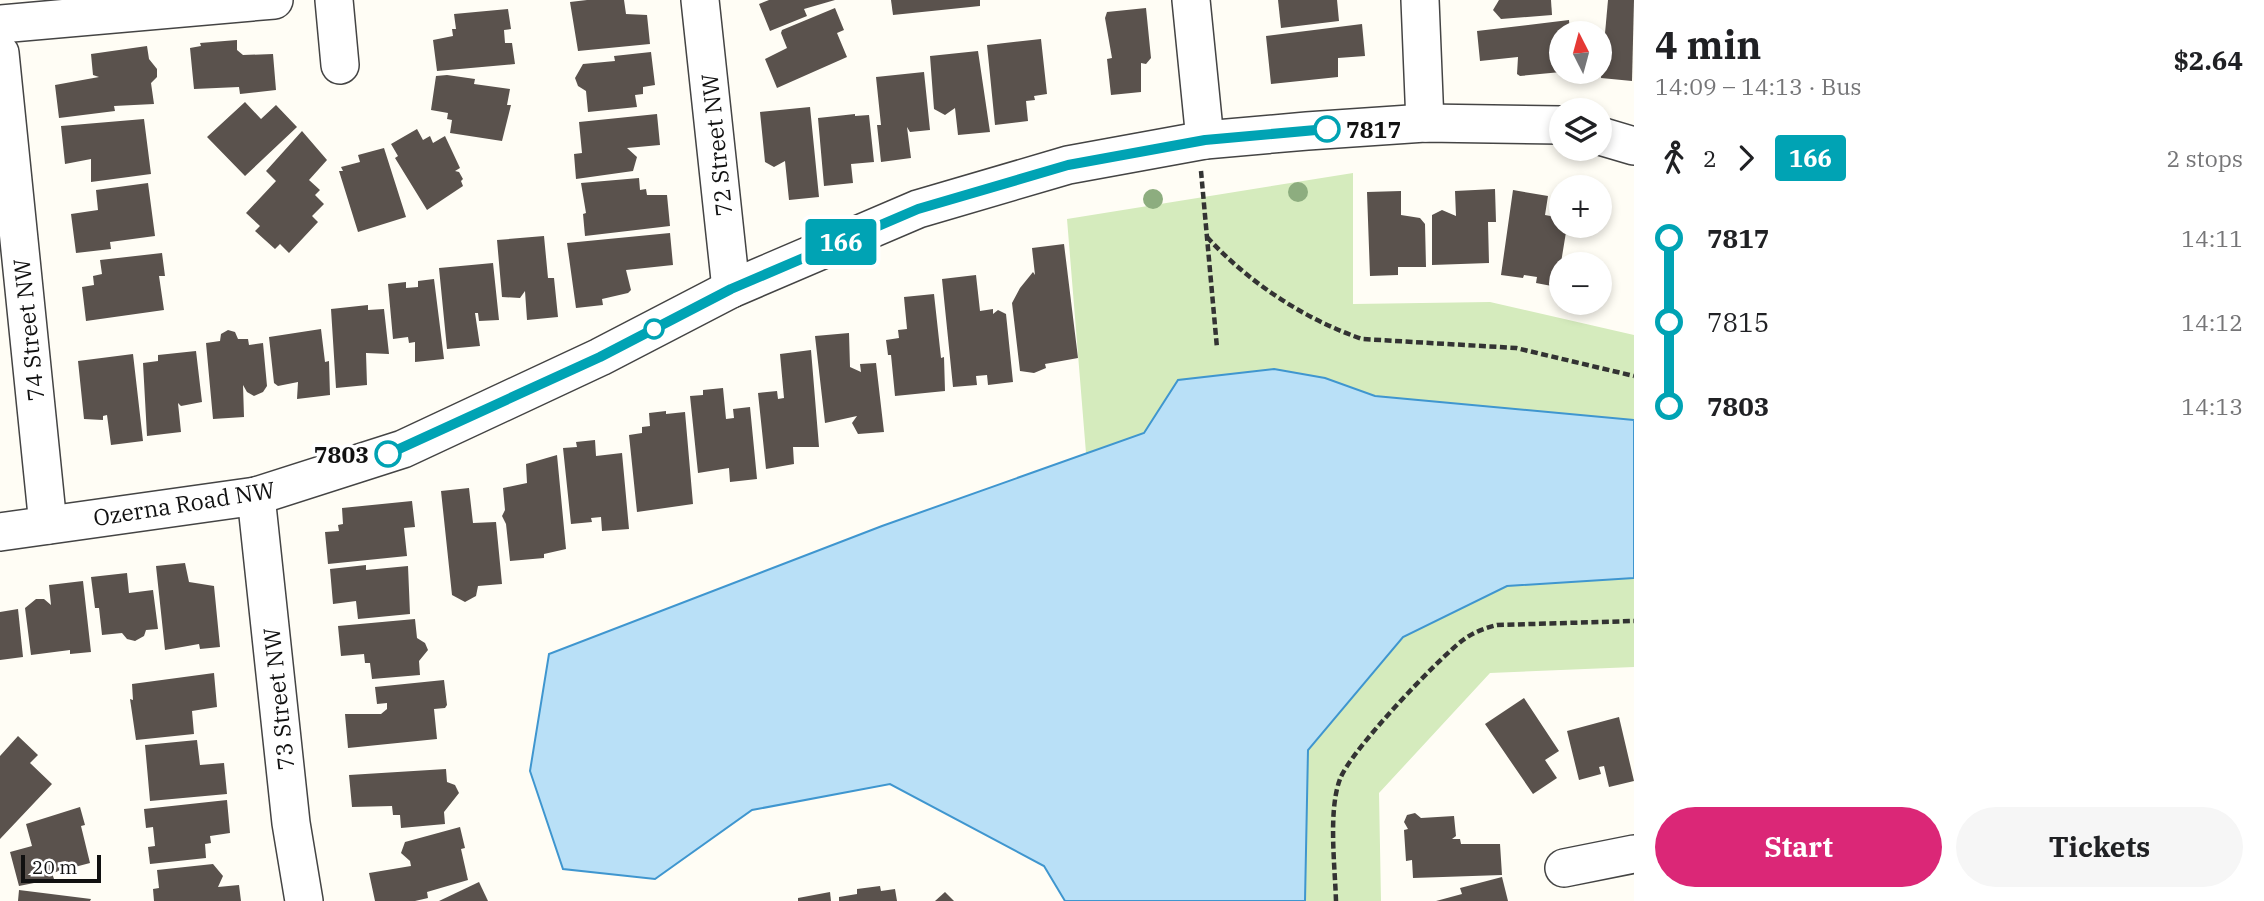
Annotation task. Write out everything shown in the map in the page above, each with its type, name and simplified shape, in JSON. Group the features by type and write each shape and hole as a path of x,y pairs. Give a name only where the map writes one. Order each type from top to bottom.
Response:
{"street":[{"path":"0,24 274,0"},
{"path":"334,0 340,65"},
{"name":"72 Street NW","path":"700,0 731,289"},
{"path":"1191,0 1205,140"},
{"path":"1420,0 1425,122"},
{"name":"74 Street NW","path":"0,53 48,525"},
{"name":"Ozerna Road NW","path":"0,532 256,496 403,449 600,357 731,289 918,209 1068,165 1205,140 1425,122 1549,125"},
{"path":"1612,140 1634,146"},
{"name":"73 Street NW","path":"256,496 290,822 304,901"},
{"path":"1564,868 1634,854"}],"path":[{"path":"1205,140 1201,173 1217,348"},
{"path":"1207,237 1257,284 1344,333 1362,339 1517,348 1634,376"},
{"path":"1336,901 1335,810 1340,779 1354,754 1451,650 1480,629 1497,625 1555,621 1634,621"}],"green space":[{"path":"1353,173 1353,304 1490,302 1634,335 1634,667 1490,673 1379,793 1381,901 1065,901 1044,866 890,784 752,810 655,879 563,869 530,771 549,654 1086,453 1067,219"}],"water":[{"path":"1274,369 1325,378 1375,396 1634,420 1634,578 1507,586 1403,637 1308,750 1305,901 1065,901 1044,866 890,784 752,810 655,879 563,869 530,771 549,654 882,526 1144,433 1178,380"}],"building":[{"path":"624,0 626,14 647,15 650,44 578,51 570,2"},
{"path":"769,0 835,0 804,9 807,16 770,31 759,4"},
{"path":"891,0 980,0 980,6 893,15"},
{"path":"1278,0 1337,0 1339,21 1281,28"},
{"path":"1499,0 1551,0 1552,15 1501,19 1493,10"},
{"path":"1608,0 1634,0 1632,81 1612,79 1612,21 1606,21"},
{"path":"835,8 844,30 837,33 847,57 777,88 765,59 787,48 782,30"},
{"path":"1146,8 1151,58 1146,64 1141,63 1141,92 1111,95 1107,59 1112,58 1105,18 1107,12"},
{"path":"508,9 511,29 504,30 505,43 512,43 515,64 437,71 433,40 453,36 452,29 456,29 454,14"},
{"path":"1549,22 1549,73 1520,76 1517,74 1518,57 1480,61 1477,31"},
{"path":"1362,24 1365,56 1338,58 1338,77 1271,84 1266,36"},
{"path":"1041,39 1047,94 1034,96 1035,100 1026,101 1028,121 995,125 987,45"},
{"path":"237,40 237,50 243,55 273,54 276,90 240,94 239,87 194,89 190,48 201,46 200,43"},
{"path":"147,46 149,59 157,69 157,77 151,83 154,104 114,106 115,111 59,118 55,85 99,77 93,75 91,54"},
{"path":"978,51 990,132 958,135 955,108 945,115 934,109 930,56"},
{"path":"651,52 655,85 643,87 643,94 635,95 637,107 588,112 586,91 578,86 575,78 583,64 615,61 614,56"},
{"path":"924,72 930,130 910,132 907,127 911,158 881,162 877,125 881,125 876,77"},
{"path":"436,76 475,79 474,84 510,89 507,105 511,105 502,141 450,133 452,120 447,119 448,113 431,110"},
{"path":"245,102 261,119 276,105 297,127 245,176 207,137"},
{"path":"810,107 819,197 789,200 785,161 774,167 765,162 760,112"},
{"path":"657,114 660,145 627,148 637,157 633,171 576,179 574,154 582,153 579,122"},
{"path":"869,115 874,162 851,164 853,183 824,186 818,118"},
{"path":"144,119 151,174 91,182 91,159 65,164 61,126"},
{"path":"417,129 423,140 430,136 433,143 445,136 460,168 455,171 459,172 463,179 463,186 427,210 395,158 398,156 391,144"},
{"path":"302,131 327,160 309,180 320,190 315,195 324,204 312,216 318,222 289,253 280,244 275,249 255,231 260,226 246,213 276,181 266,171"},
{"path":"384,148 406,217 358,232 339,171 343,171 341,167 360,162 358,155"},
{"path":"639,178 640,190 646,189 647,195 667,195 670,226 585,236 583,214 586,213 581,183"},
{"path":"148,183 155,236 110,242 111,249 76,253 71,214 98,210 96,190"},
{"path":"1495,189 1496,222 1488,222 1489,263 1432,265 1432,215 1442,210 1456,216 1455,191"},
{"path":"1513,190 1548,196 1545,215 1549,216 1549,238 1565,238 1563,252 1549,252 1549,285 1536,283 1537,277 1501,275"},
{"path":"1401,191 1401,215 1420,218 1425,224 1426,267 1398,267 1398,275 1370,276 1367,192"},
{"path":"670,233 673,265 626,270 631,290 628,293 602,299 603,305 576,308 567,243"},
{"path":"544,236 548,278 554,278 558,317 527,320 525,291 520,298 502,297 497,240"},
{"path":"1064,244 1078,358 1045,364 1046,368 1034,373 1020,371 1012,303 1033,272 1035,275 1032,248"},
{"path":"162,253 165,276 159,276 164,310 86,321 82,287 94,285 93,276 102,274 100,260"},
{"path":"493,263 499,320 479,321 478,313 475,313 480,346 447,349 439,268"},
{"path":"976,275 980,311 993,309 993,314 998,310 1006,314 1013,382 988,385 987,375 976,376 977,385 953,387 942,279"},
{"path":"434,279 444,359 415,362 415,342 409,343 408,337 393,339 388,284 406,282 406,288 418,287 418,281"},
{"path":"934,294 941,358 944,357 945,391 895,396 891,355 888,355 886,340 899,338 898,330 907,329 904,297"},
{"path":"368,305 368,310 384,309 389,354 366,353 367,385 336,388 331,309"},
{"path":"321,329 325,362 329,361 330,395 297,399 298,382 278,386 274,383 269,337"},
{"path":"228,330 235,332 238,339 248,339 249,345 263,343 267,386 263,392 254,396 247,392 243,385 244,417 213,419 206,343 220,341 221,334"},
{"path":"849,333 850,367 861,372 860,364 876,363 884,432 858,434 852,423 857,416 825,423 815,336"},
{"path":"811,350 819,447 793,447 794,464 766,469 758,393 777,391 778,399 784,398 780,354"},
{"path":"196,351 202,402 181,406 178,403 181,432 147,436 143,363 158,361 158,355"},
{"path":"133,354 143,441 111,445 107,415 103,416 103,420 84,419 78,361"},
{"path":"723,388 726,419 734,418 733,409 750,407 757,479 730,482 729,468 698,473 690,396 703,395 703,390"},
{"path":"666,411 666,414 685,412 693,504 637,512 629,435 642,433 642,427 650,426 649,413"},
{"path":"595,440 596,456 622,453 629,529 602,531 601,517 591,518 592,522 571,524 563,448 577,447 576,442"},
{"path":"557,455 566,549 544,554 544,558 510,561 506,524 502,516 505,510 503,488 527,483 526,464"},
{"path":"469,488 473,523 496,522 502,584 478,586 476,596 465,602 452,595 441,491"},
{"path":"412,501 415,527 404,528 407,556 328,564 325,532 339,531 338,525 343,524 342,508"},
{"path":"185,563 189,582 214,586 220,647 200,649 199,644 165,650 156,566"},
{"path":"366,565 366,570 408,566 410,614 358,619 356,601 333,604 330,569"},
{"path":"127,573 129,593 153,590 158,629 146,630 144,636 135,641 127,639 122,633 102,635 91,577"},
{"path":"83,581 91,652 70,654 70,650 31,655 25,608 36,599 44,599 51,605 49,585"},
{"path":"18,609 23,657 0,660 0,612"},
{"path":"415,619 417,638 425,643 428,650 419,661 420,675 372,679 370,663 365,663 364,654 341,656 338,626"},
{"path":"214,673 217,707 192,711 194,734 136,740 130,699 133,700 132,684"},
{"path":"444,680 447,705 445,708 434,709 437,739 348,748 345,714 381,714 387,709 387,703 377,704 375,687"},
{"path":"1524,698 1559,751 1545,760 1557,778 1533,794 1485,724"},
{"path":"1619,717 1634,781 1609,787 1604,766 1599,767 1601,774 1579,780 1567,731"},
{"path":"18,736 38,755 30,763 52,784 0,839 0,756"},
{"path":"197,740 200,765 224,763 227,794 150,801 145,745"},
{"path":"446,769 447,782 455,785 459,793 444,812 445,824 401,828 400,815 393,815 392,806 352,807 349,775"},
{"path":"227,800 230,833 210,836 211,843 205,844 206,858 150,864 148,847 155,846 153,827 146,828 144,809"},
{"path":"80,807 85,825 81,826 90,863 52,873 54,879 19,886 10,852 32,846 26,824"},
{"path":"1415,813 1421,818 1454,816 1456,836 1452,839 1460,839 1461,844 1500,844 1502,875 1413,878 1412,860 1406,861 1404,830 1408,829 1404,822 1407,815"},
{"path":"460,827 465,848 461,849 468,880 427,892 428,898 415,901 375,901 369,873 411,866 410,861 401,853 405,842"},
{"path":"213,864 223,876 218,887 239,885 241,901 154,901 153,889 159,888 157,870"},
{"path":"1502,877 1508,901 1436,901 1462,894 1460,888"},
{"path":"479,882 488,901 439,901"},
{"path":"880,886 881,891 895,889 897,901 839,901 839,897 857,894 857,889"},
{"path":"19,890 91,899 18,901"},
{"path":"830,892 831,901 798,901 798,898"},
{"path":"945,892 954,901 935,901"}],"bus line":[{"name":"166","path":"388,454 600,357 731,289 918,209 1068,165 1205,140 1327,129"}],"place":[{"name":"7817","path":"1327,129"},
{"name":"7803","path":"388,454"}]}
